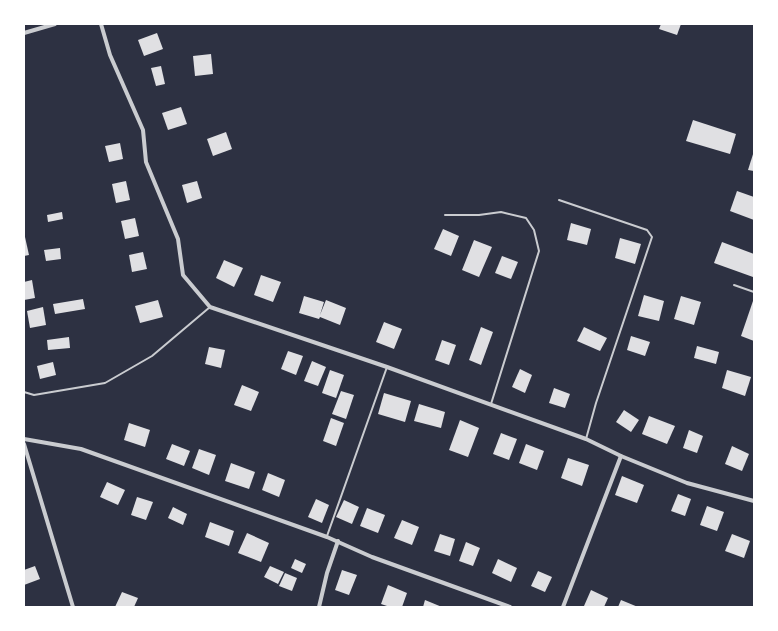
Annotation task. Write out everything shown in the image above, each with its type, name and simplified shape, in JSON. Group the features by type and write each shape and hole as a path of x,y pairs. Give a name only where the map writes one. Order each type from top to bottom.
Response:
{"street":[{"path":"24,33 55,24"},
{"path":"101,24 110,55 143,130 146,162 178,239 183,275 210,307 387,367 586,439 621,456 687,483 754,501"},
{"path":"24,439 81,449 327,536 372,557 510,607"},
{"path":"24,444 72,607"},
{"path":"563,607 621,456"},
{"path":"319,607 327,573 338,541"}],"lane":[{"path":"559,200 647,230 652,237 596,403 586,439"},
{"path":"445,215 479,215 502,212 526,218 534,230 539,251 490,405"},
{"path":"734,285 754,292"},
{"path":"24,392 34,395 104,383 152,356 210,307"},
{"path":"327,536 387,367"}],"building":[{"path":"661,24 681,24 677,35 659,29"},
{"path":"157,33 163,49 144,56 138,40"},
{"path":"211,54 213,74 195,76 193,56"},
{"path":"161,66 165,84 156,86 151,68"},
{"path":"181,107 187,124 168,130 162,113"},
{"path":"693,120 736,134 730,154 686,141"},
{"path":"226,132 232,149 213,156 207,139"},
{"path":"120,143 123,159 109,162 105,146"},
{"path":"754,151 754,171 748,170"},
{"path":"126,181 130,200 116,203 112,184"},
{"path":"197,181 202,198 187,203 182,185"},
{"path":"737,191 754,197 754,220 730,211"},
{"path":"62,212 63,219 48,222 47,215"},
{"path":"135,218 139,236 125,239 121,221"},
{"path":"571,223 591,229 587,245 567,240"},
{"path":"443,229 459,236 451,256 434,249"},
{"path":"25,237 29,255 24,256 24,238"},
{"path":"620,238 641,244 635,264 615,258"},
{"path":"474,240 492,247 479,277 462,270"},
{"path":"722,242 754,254 753,277 714,263"},
{"path":"60,248 61,259 46,261 44,250"},
{"path":"143,252 147,269 132,272 129,255"},
{"path":"502,256 518,262 511,279 495,273"},
{"path":"224,260 243,268 234,287 216,278"},
{"path":"261,275 281,282 273,302 254,295"},
{"path":"32,280 35,298 24,300 24,282"},
{"path":"644,295 664,301 659,321 638,316"},
{"path":"304,296 324,302 320,315 326,300 346,308 340,325 320,317 319,319 299,313"},
{"path":"681,296 701,302 694,325 674,319"},
{"path":"754,298 754,341 741,336"},
{"path":"83,299 85,309 55,314 53,304"},
{"path":"158,300 163,317 140,323 135,306"},
{"path":"43,307 46,325 30,328 27,311"},
{"path":"384,322 402,329 394,349 376,342"},
{"path":"481,327 493,332 481,365 469,360"},
{"path":"584,327 607,338 600,351 577,341"},
{"path":"631,336 650,342 645,356 627,350"},
{"path":"69,337 70,348 48,350 47,340"},
{"path":"442,340 456,345 449,365 435,360"},
{"path":"697,346 719,352 716,364 694,358"},
{"path":"209,347 225,350 221,368 205,364"},
{"path":"288,351 303,356 296,375 281,369"},
{"path":"312,361 326,367 318,386 304,381"},
{"path":"53,362 56,375 40,379 37,366"},
{"path":"520,369 532,375 525,393 512,387"},
{"path":"330,370 344,375 336,398 322,393"},
{"path":"727,370 751,377 745,396 722,388"},
{"path":"242,385 259,392 251,411 234,405"},
{"path":"554,388 570,394 565,408 549,403"},
{"path":"341,391 354,395 346,419 332,414"},
{"path":"384,393 411,401 405,422 378,414"},
{"path":"419,404 445,412 441,428 414,421"},
{"path":"624,410 639,420 631,432 616,422"},
{"path":"649,416 675,426 667,444 642,434"},
{"path":"331,418 344,423 336,446 323,441"},
{"path":"460,420 479,428 468,457 449,450"},
{"path":"129,423 150,430 145,447 124,440"},
{"path":"689,430 703,436 697,453 683,448"},
{"path":"501,433 517,439 509,460 493,454"},
{"path":"172,444 190,451 184,466 166,459"},
{"path":"526,444 544,451 537,470 519,463"},
{"path":"732,446 749,454 742,471 725,464"},
{"path":"199,449 216,455 209,475 192,468"},
{"path":"568,458 589,465 582,486 561,478"},
{"path":"231,463 255,472 249,489 225,481"},
{"path":"268,473 285,480 279,497 262,490"},
{"path":"622,476 644,485 637,503 615,495"},
{"path":"107,482 125,490 118,505 100,497"},
{"path":"678,494 691,499 685,516 671,511"},
{"path":"137,497 153,502 146,520 131,515"},
{"path":"316,499 329,505 322,523 308,517"},
{"path":"344,500 359,507 352,524 336,517"},
{"path":"707,506 724,512 717,531 700,525"},
{"path":"173,507 187,514 183,525 168,518"},
{"path":"367,508 385,515 378,533 360,526"},
{"path":"402,520 419,527 412,545 394,538"},
{"path":"210,522 234,531 229,546 205,537"},
{"path":"247,533 269,543 261,562 238,553"},
{"path":"440,534 455,539 450,556 434,551"},
{"path":"732,534 750,541 744,558 725,551"},
{"path":"466,542 480,548 473,566 459,561"},
{"path":"295,559 306,564 302,573 291,568"},
{"path":"498,559 517,568 511,582 492,573"},
{"path":"35,566 40,579 24,585 24,570"},
{"path":"270,566 284,572 278,584 264,577"},
{"path":"342,570 357,575 349,595 335,590"},
{"path":"538,571 552,577 545,592 531,586"},
{"path":"285,573 297,578 292,591 279,586"},
{"path":"388,585 407,593 402,607 390,607 381,604"},
{"path":"591,590 608,598 604,607 584,606"},
{"path":"122,592 138,598 134,607 115,607"},
{"path":"425,600 442,607 423,607"},
{"path":"621,600 638,607 618,607"}]}
